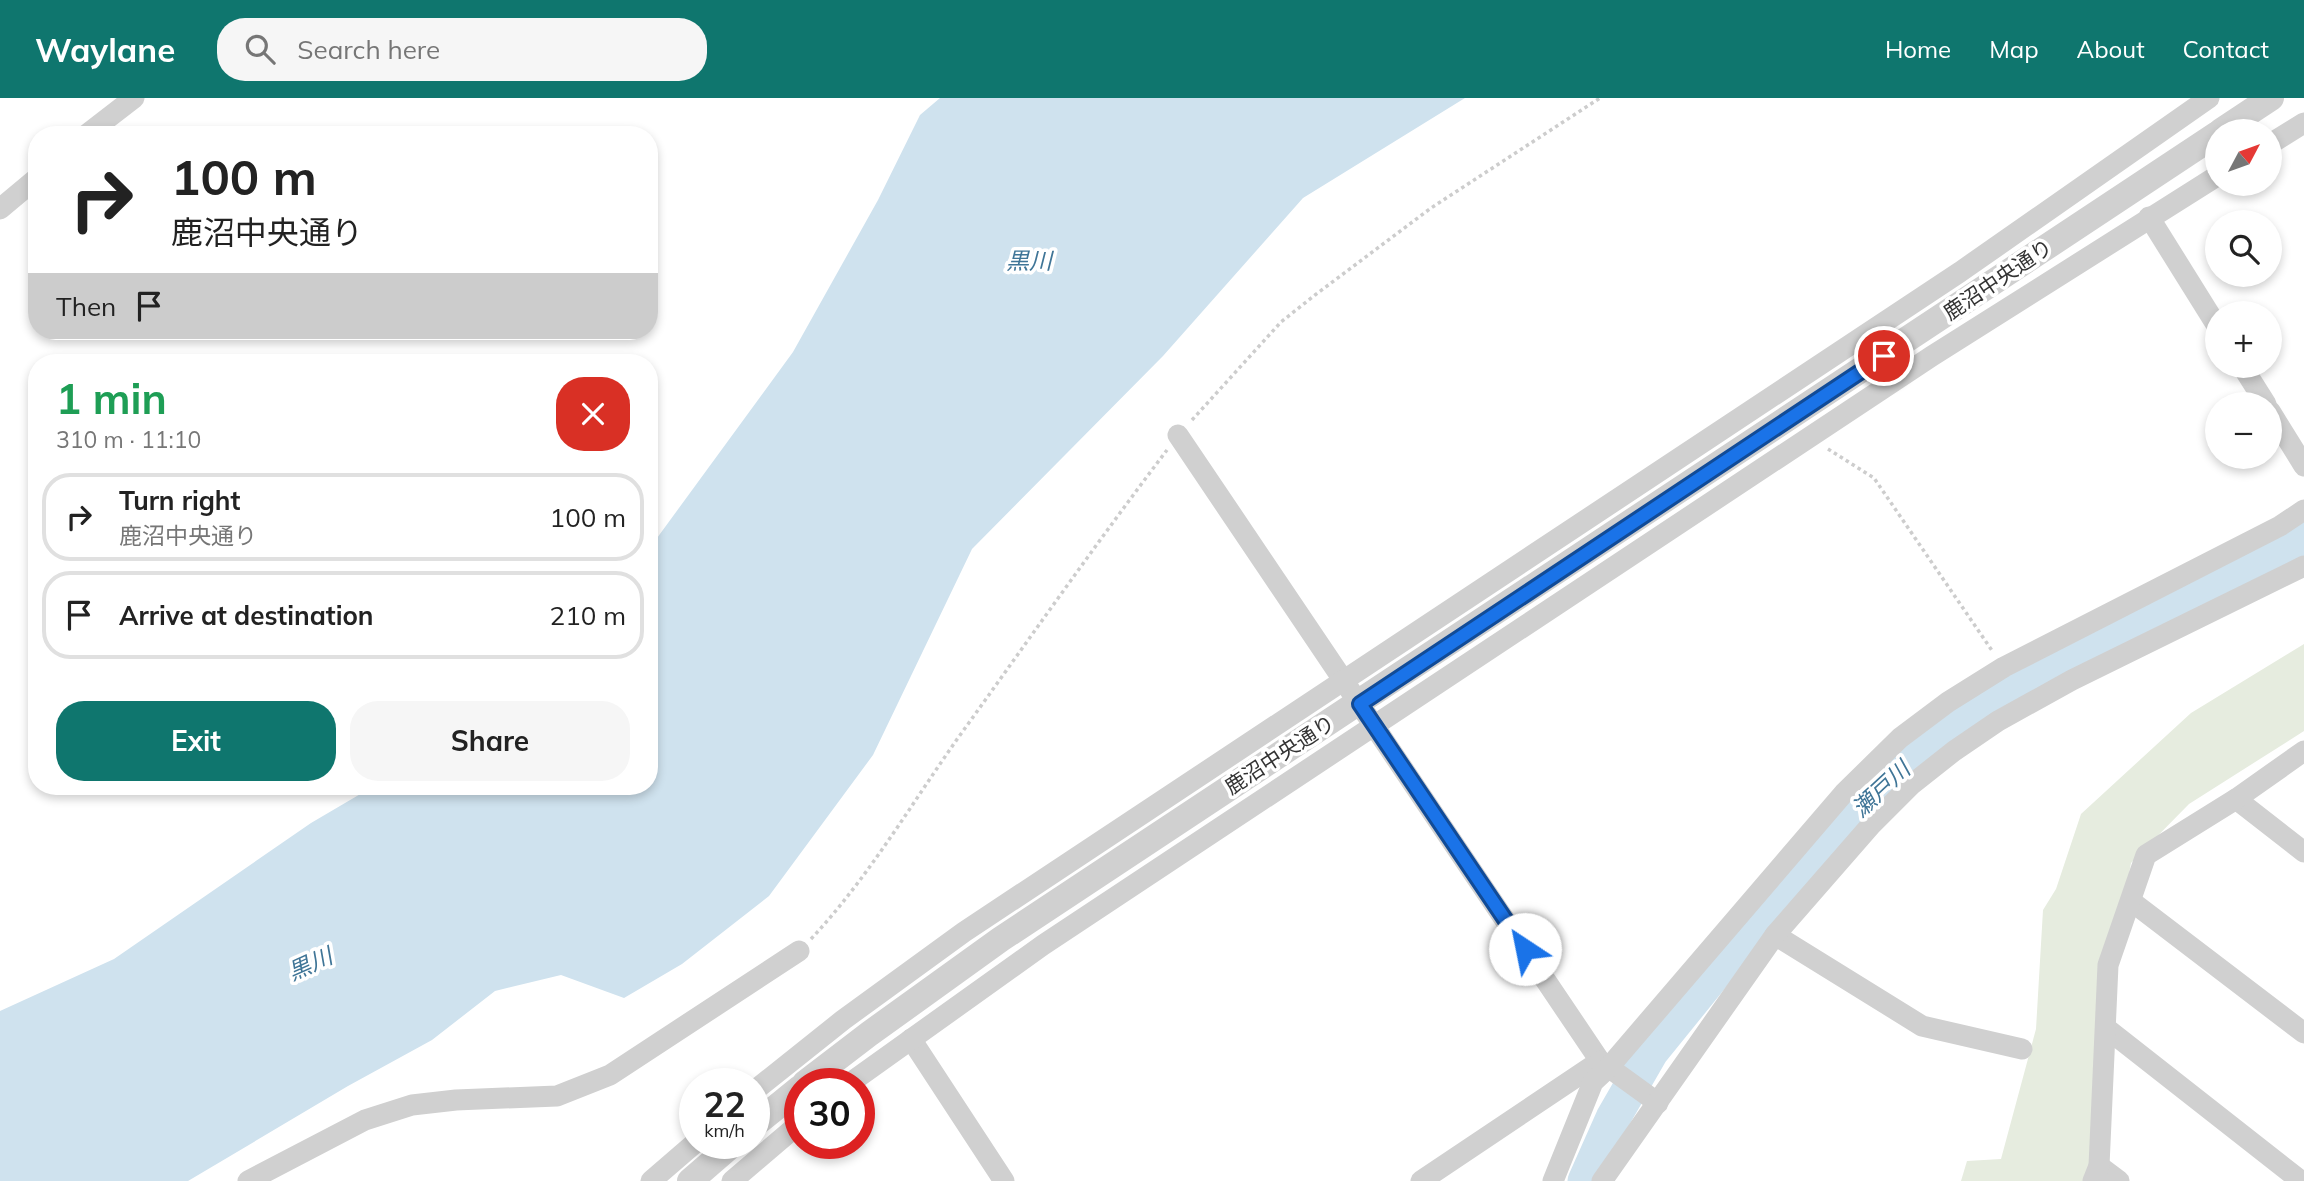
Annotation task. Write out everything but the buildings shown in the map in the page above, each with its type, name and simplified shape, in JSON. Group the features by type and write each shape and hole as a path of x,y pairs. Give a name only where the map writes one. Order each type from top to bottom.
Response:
{"street":[{"path":"98,126 134,98"},
{"name":"鹿沼中央通り","path":"2240,119 2271,98"},
{"path":"770,1078 843,1020 944,947 1960,272 2207,99 2217,119"},
{"path":"2282,137 2304,123"},
{"name":"鹿沼中央通り","path":"825,1068 1001,939 2205,143"},
{"path":"871,1068 1044,945 1991,318 2205,183"},
{"path":"0,209 28,185"},
{"path":"2149,217 2205,307"},
{"path":"1960,272 1991,318"},
{"path":"2282,430 2304,466"},
{"path":"1178,435 1604,1064 1658,1103"},
{"path":"1553,1181 1593,1082 1604,1064 1843,793 1900,738 2004,667 2280,526 2304,510"},
{"path":"1602,1181 1775,935 1871,825 1911,785 1998,721 2072,680 2304,566"},
{"path":"2119,1181 2096,1174 2108,965 2146,855 2236,799 2304,751"},
{"path":"2236,799 2304,852"},
{"path":"2131,901 2304,1033"},
{"path":"1775,935 1922,1026 2022,1049"},
{"path":"248,1181 365,1120 412,1105 456,1100 557,1096 585,1087 631,1062 799,951"},
{"path":"2106,1028 2301,1181"},
{"path":"911,1039 1004,1181"},
{"path":"1421,1181 1604,1064"},
{"path":"770,1112 784,1100"},
{"path":"732,1181 784,1137"},
{"path":"651,1181 679,1157"},
{"path":"690,1181 715,1159"}],"path":[{"path":"799,951 834,914 878,855 958,739 1178,435 1281,322 1431,208 1600,98"},
{"path":"1815,435 1833,455 1866,471 1874,478 2004,667"}],"shaded area":[{"path":"2304,644 2304,731 2189,804 2131,863 2094,1062 2090,1171 2083,1181 1961,1181 1967,1161 2001,1159 2036,1029 2043,910 2056,889 2081,814 2191,713"}],"water":[{"name":"黒川","path":"940,98 1465,98 1303,198 1163,356 972,549 873,755 769,896 682,964 624,998 561,975 495,991 432,1040 348,1086 188,1181 0,1181 0,1011 114,959 311,823 359,795 658,795 658,537 793,352 878,200 920,115"}],"waterway":[{"name":"瀬戸川","path":"1585,1181 1613,1118 1651,1052 1783,889 1874,791 1924,749 2031,677 2304,538"}],"route":[{"path":"1525,949 1360,704 1884,356"}]}
